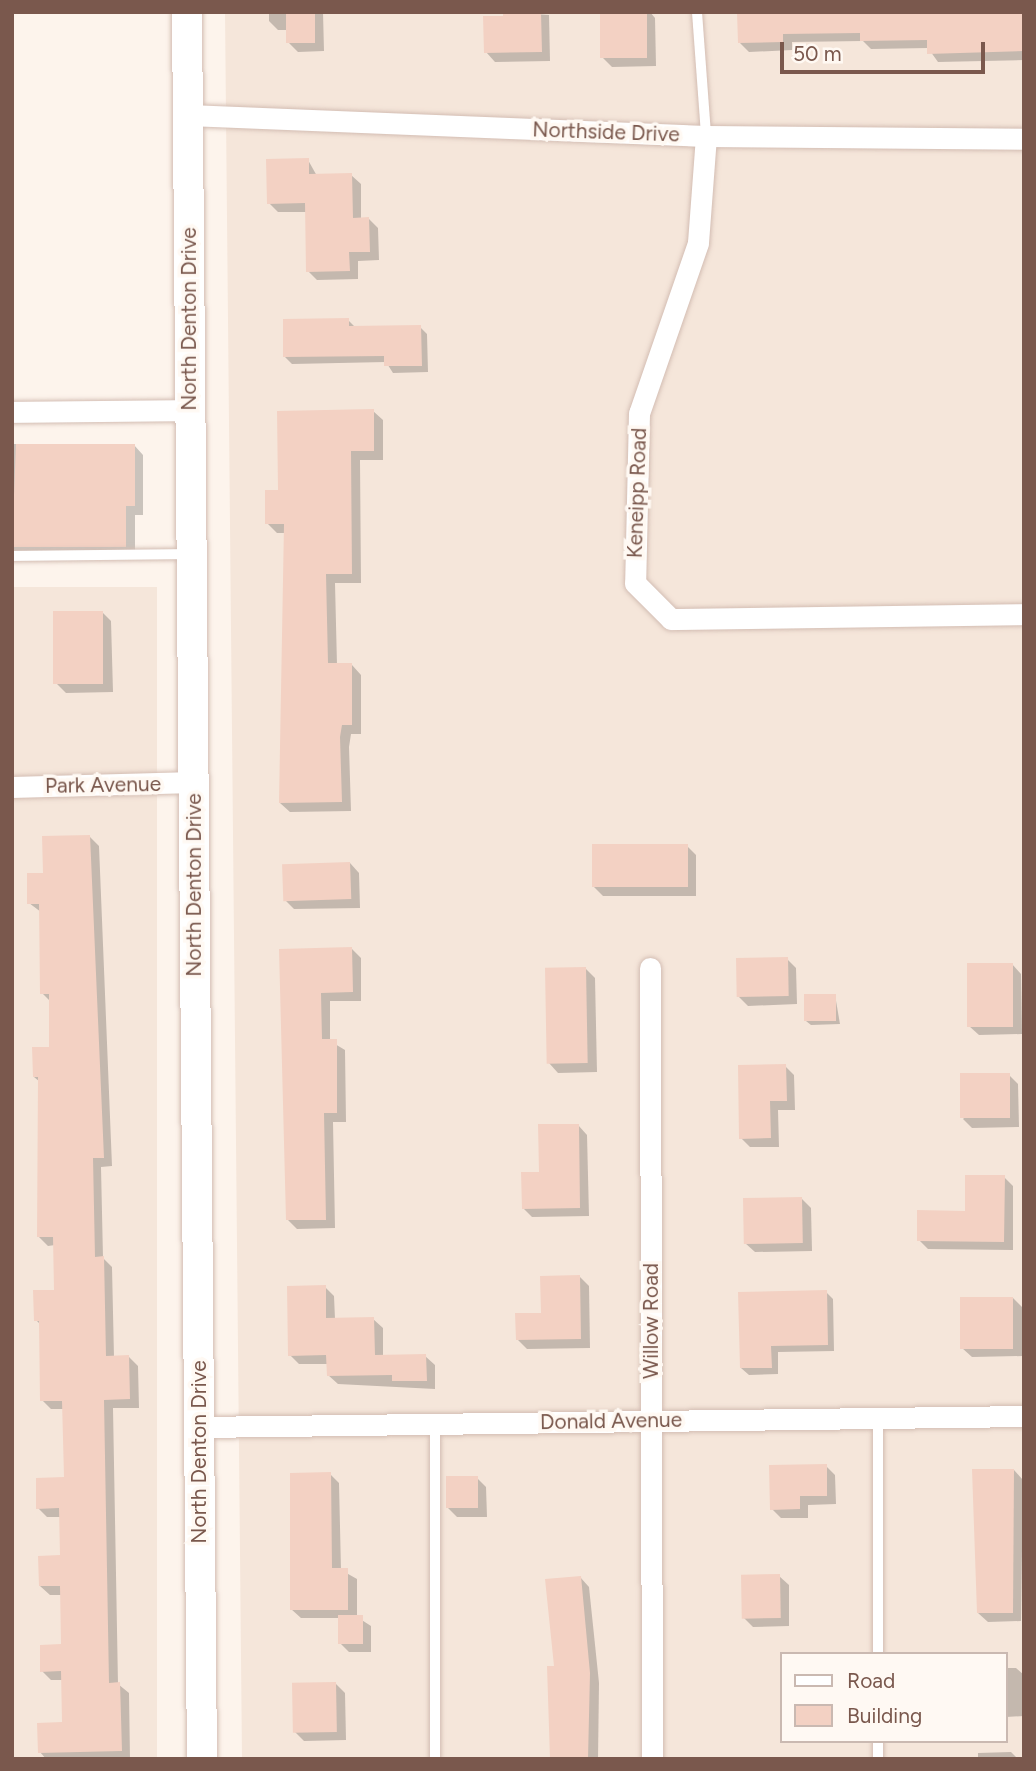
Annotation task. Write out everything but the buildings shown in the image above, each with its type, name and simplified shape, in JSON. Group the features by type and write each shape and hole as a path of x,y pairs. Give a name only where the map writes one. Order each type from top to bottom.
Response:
{"street":[{"name":"North Denton Drive","path":"187,12 202,1759"},
{"name":"Northside Drive","path":"188,115 706,136 1024,139"},
{"name":"Keneipp Road","path":"706,136 698,243 639,413 635,583 671,619 1024,614"},
{"path":"12,412 190,410"},
{"name":"Park Avenue","path":"12,787 194,782"},
{"name":"Willow Road","path":"650,968 652,1759"},
{"name":"Donald Avenue","path":"199,1427 1024,1416"}],"lane":[{"path":"697,12 706,136"},
{"path":"12,556 191,554"},
{"path":"878,1418 878,1652"},
{"path":"435,1424 435,1759"}],"shaded area":[{"path":"225,12 1024,12 1024,1759 242,1759"},
{"path":"12,587 157,587 157,1759 12,1759"}]}
